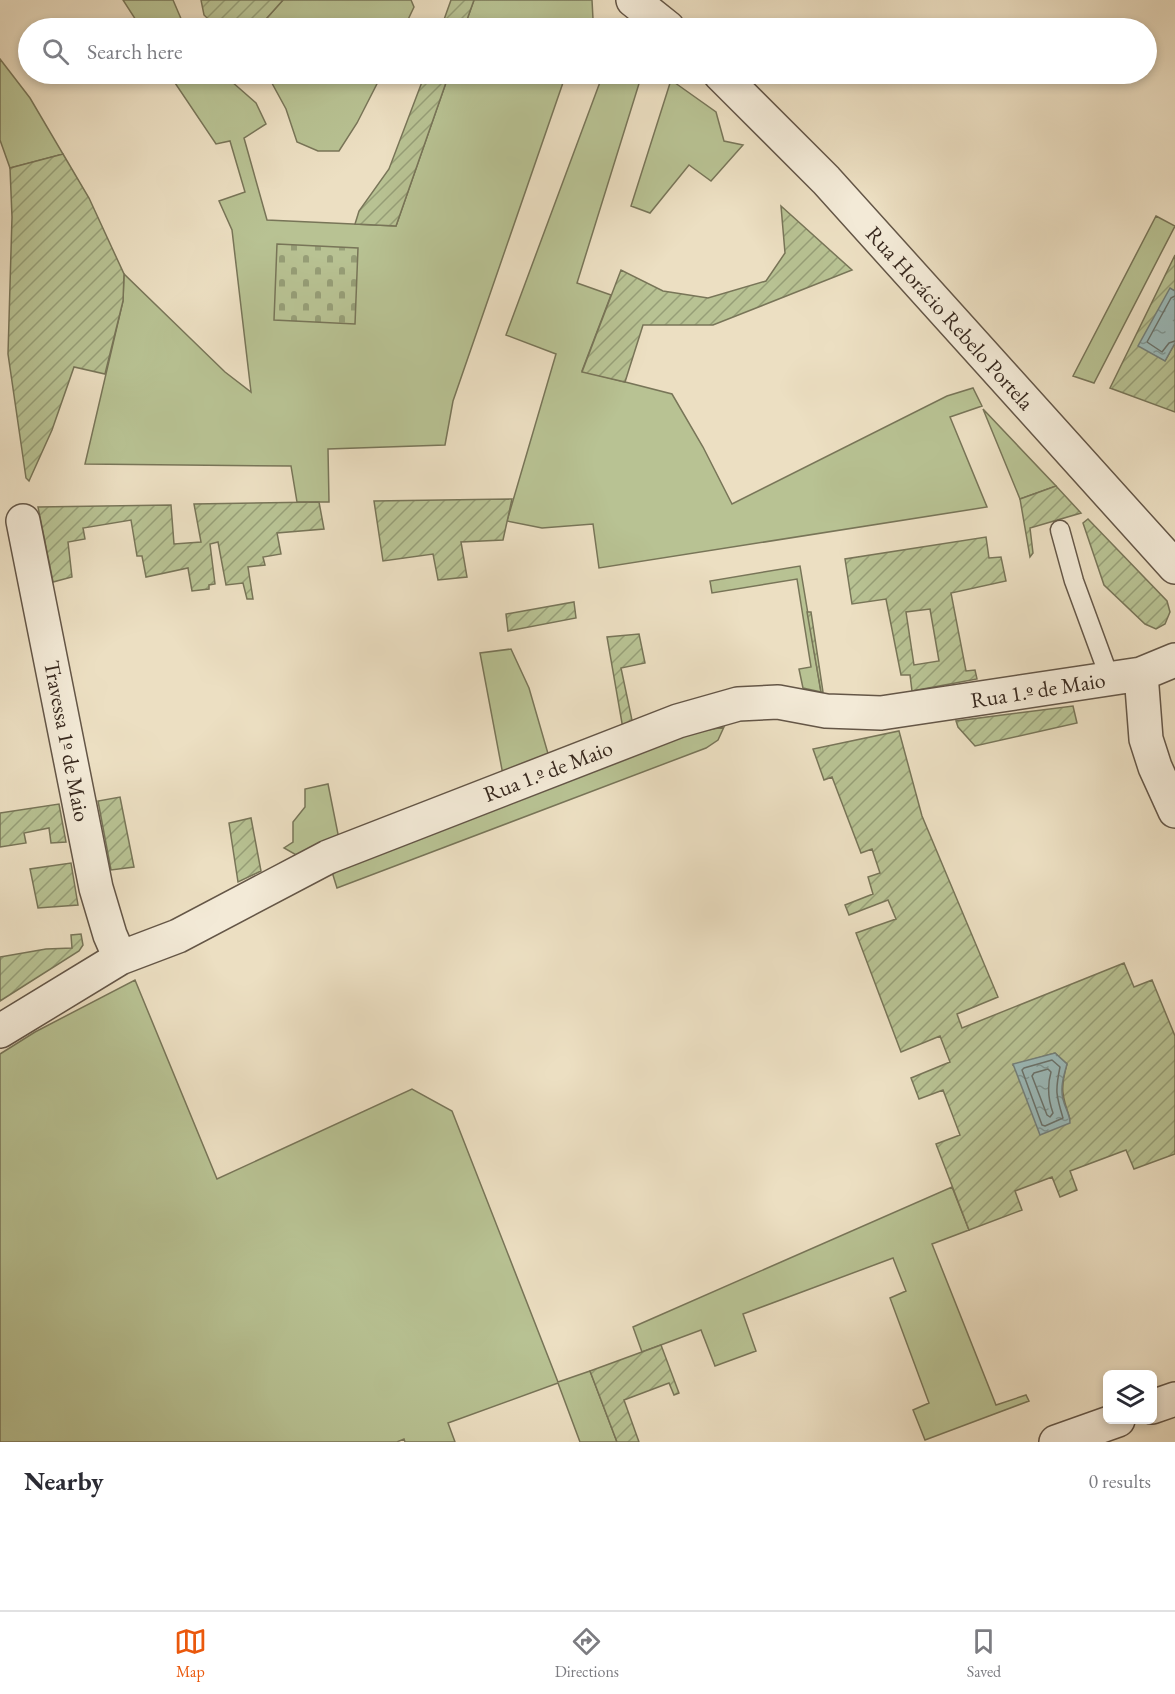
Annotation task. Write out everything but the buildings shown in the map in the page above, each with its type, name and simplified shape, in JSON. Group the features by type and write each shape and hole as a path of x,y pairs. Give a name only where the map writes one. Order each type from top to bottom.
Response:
{"street":[{"path":"633,0 656,18"},
{"name":"Rua Horácio Rebelo Portela","path":"730,84 826,180 1175,567"},
{"name":"Travessa 1º de Maio","path":"23,521 96,888 110,935 120,958"},
{"path":"1175,660 1126,676 1155,767 1175,811"},
{"name":"Rua 1.º de Maio","path":"0,1031 120,958 178,936 328,856 678,721 738,704 778,702 826,711 881,713 1126,676"},
{"path":"1157,1405 1175,1399"},
{"path":"1056,1442 1105,1424"}],"lane":[{"path":"1060,530 1074,581 1126,676"}],"green space":[{"path":"123,0 173,0 181,18 135,18"},
{"path":"201,0 283,0 267,18 207,18 204,15"},
{"path":"283,0 411,0 414,7 409,18 267,18"},
{"path":"451,0 474,0 468,18 445,18"},
{"path":"474,0 592,0 593,18 468,18"},
{"path":"0,59 30,98 63,154 10,168 0,140"},
{"path":"176,84 234,84 256,103 266,124 244,138 267,220 396,226 446,84 563,84 453,401 445,445 328,449 329,502 297,502 291,466 85,464 123,301 124,274 225,372 251,392 232,230 219,201 245,192 230,141 216,144"},
{"path":"272,84 377,84 357,123 339,151 318,151 297,142 286,109"},
{"path":"421,84 446,84 396,226 355,224 359,211 389,169"},
{"path":"599,84 639,84 577,283 611,295 582,371 672,394 703,447 732,504 947,396 973,388 982,406 950,417 987,507 599,568 593,524 542,528 507,521 556,354 506,335"},
{"path":"670,84 677,84 716,112 724,141 743,145 711,181 689,165 650,213 631,206"},
{"path":"63,154 89,198 124,274 123,301 105,374 74,367 52,430 29,481 26,478 8,354 12,217 10,168"},
{"path":"781,206 852,270 713,325 643,325 625,382 582,372 621,270 663,291 708,298 766,281 785,253"},
{"path":"1156,216 1175,226 1094,383 1073,376"},
{"path":"277,244 358,248 355,324 274,320"},
{"path":"1175,255 1175,291 1170,289 1165,361 1175,343 1175,412 1110,388"},
{"path":"983,409 1056,486 1020,499"},
{"path":"1056,486 1081,513 1030,528 1033,553 1030,557 1020,499"},
{"path":"512,499 503,540 461,542 467,577 438,580 433,554 383,561 374,501"},
{"path":"319,502 324,529 277,533 281,554 263,557 265,565 248,567 253,599 247,599 243,583 226,585 218,542 210,544 215,584 209,585 209,589 192,591 188,568 146,577 142,556 137,556 131,520 83,528 85,539 68,542 72,577 53,582 38,507 171,505 174,544 201,542 194,504"},
{"path":"1088,519 1167,601 1170,612 1165,624 1156,629 1145,624 1104,585 1083,523"},
{"path":"986,537 989,558 1001,557 1006,581 951,593 966,671 975,670 977,679 912,691 910,675 901,675 886,599 852,604 845,559","holes":["930,609 939,661 914,665 906,612"]},
{"path":"800,566 821,692 803,688 799,669 811,667 797,579 712,593 710,581"},
{"path":"574,602 576,618 508,631 506,614"},
{"path":"807,612 811,612 823,692 821,692"},
{"path":"639,634 645,663 621,668 633,725 623,729 607,637"},
{"path":"511,649 529,688 549,757 503,775 480,653"},
{"path":"1073,706 1077,723 975,746 958,727 956,721"},
{"path":"724,727 718,740 706,748 337,888 332,872 687,734"},
{"path":"899,731 922,816 998,997 957,1014 962,1028 1124,963 1134,987 1152,980 1175,1036 1175,1154 1134,1169 1126,1150 1070,1171 1077,1190 1060,1197 1052,1177 1015,1191 1022,1210 969,1230 936,1144 960,1135 943,1090 919,1099 911,1078 950,1062 940,1036 901,1052 856,933 896,919 888,900 849,915 845,905 873,894 868,877 880,873 872,849 861,853 832,777 824,780 813,749","holes":["1055,1053 1067,1064 1063,1079 1063,1092 1070,1119 1013,1065"]},
{"path":"328,784 339,839 298,856 284,848 293,842 293,822 305,807 305,789"},
{"path":"120,797 134,867 111,870 98,801"},
{"path":"59,804 66,842 51,843 49,828 24,833 26,843 0,847 0,813"},
{"path":"251,818 261,871 238,882 229,823"},
{"path":"71,863 78,905 38,908 30,869"},
{"path":"81,934 83,945 79,951 0,1001 0,957 46,949 72,948 71,935"},
{"path":"135,980 217,1179 412,1089 452,1111 558,1382 590,1371 617,1442 580,1442 558,1383 448,1423 455,1442 405,1442 404,1439 397,1442 0,1442 0,1054 35,1032"},
{"path":"952,1187 969,1230 932,1244 996,1405 1026,1395 1029,1401 925,1440 913,1410 929,1403 890,1298 906,1291 893,1258 743,1314 756,1351 715,1366 701,1330 642,1352 633,1327"},
{"path":"661,1345 679,1393 674,1395 669,1383 624,1400 639,1442 617,1442 590,1371"}],"water":[{"path":"1170,288 1175,291 1175,343 1165,361 1138,346"},
{"path":"1055,1053 1067,1064 1062,1090 1070,1123 1040,1135 1013,1064"}]}
